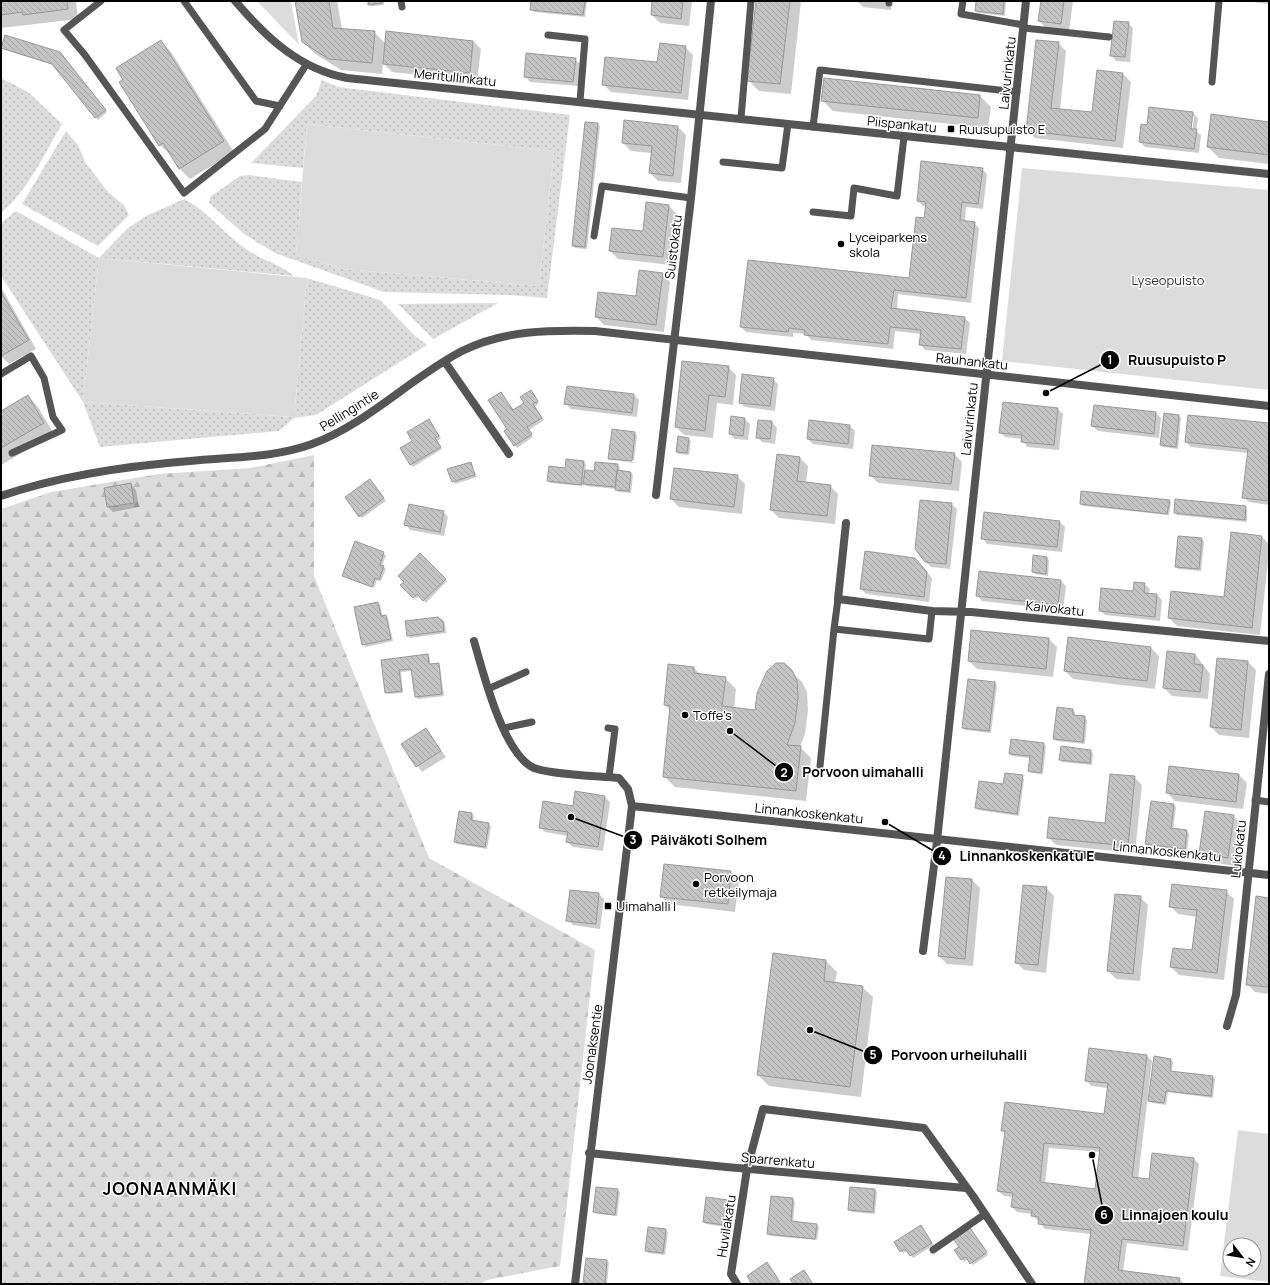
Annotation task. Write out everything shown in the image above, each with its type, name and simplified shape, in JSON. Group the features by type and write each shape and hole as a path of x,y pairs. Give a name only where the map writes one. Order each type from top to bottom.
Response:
{"street":[{"name":"Meritullinkatu","path":"235,1 262,31 286,51 306,64 332,75 347,78 700,114"},
{"name":"Suistokatu","path":"656,495 691,198 711,1"},
{"name":"Laivurinkatu","path":"923,952 962,611 1026,1"},
{"name":"Piispankatu","path":"700,114 904,137 1269,174"},
{"name":"Pellingintie","path":"1,496 50,481 138,465 273,453 310,445 340,431 462,351 491,340 519,333 559,330 595,331 673,341"},
{"name":"Rauhankatu","path":"673,341 1269,406"},
{"path":"445,362 509,454"},
{"path":"838,599 846,523"},
{"name":"Kaivokatu","path":"838,599 932,610 962,611 1269,641"},
{"path":"474,641 488,689 504,728 516,751 524,761 535,768 553,772 619,778 628,789 632,806"},
{"name":"Lukiokatu","path":"1227,1026 1236,995 1269,674"},
{"name":"Linnankoskenkatu","path":"632,806 1269,875"},
{"name":"Joonaksentie","path":"575,1284 610,1001 632,806"},
{"name":"Huvilakatu","path":"737,1284 730,1274 747,1169 763,1109 924,1128 966,1188"},
{"name":"Sparrenkatu","path":"590,1153 747,1169 966,1188"},
{"path":"966,1188 1032,1284"}],"lane":[{"path":"101,1 64,30 85,55 184,193 265,129 306,64"},
{"path":"184,1 256,101 280,106"},
{"path":"741,118 751,1"},
{"path":"963,1 961,14 1024,26 1109,37"},
{"path":"1212,82 1219,1"},
{"path":"548,35 585,39 580,102"},
{"path":"813,127 820,70 1017,92"},
{"path":"723,162 782,168 788,124"},
{"path":"813,212 851,216 854,188 897,196 904,137"},
{"path":"594,236 602,186 691,198"},
{"path":"1,374 31,356 44,378 53,417 62,430 12,453"},
{"path":"820,766 838,599"},
{"path":"834,629 929,639 932,610"},
{"path":"488,689 526,672"},
{"path":"504,728 532,722"},
{"path":"608,728 615,729 609,777"},
{"path":"1255,800 1269,802"},
{"path":"933,1250 985,1214"}],"green space":[{"path":"257,1 291,1 299,45"},
{"path":"1,78 28,92 62,124 27,183 11,204 1,213"},
{"path":"322,80 338,87 570,115 547,298 508,295 384,292 275,253 244,234 209,203 210,197 240,176 249,175 302,182 296,255 344,269 539,286 554,151 307,124 303,168 251,163 316,96"},
{"path":"307,124 554,151 539,286 344,269 296,255"},
{"path":"66,131 78,145 85,162 108,192 124,205 129,215 98,246 22,204"},
{"name":"Lyseopuisto","path":"1022,168 1269,190 1269,390 1002,361"},
{"path":"184,199 201,210 230,237 246,249 283,268 294,276 99,258 128,228 146,216"},
{"path":"16,211 99,258 83,402 1,276 1,223"},
{"path":"99,258 307,278 294,417 83,402"},
{"path":"307,278 380,300 415,336 427,345 316,415 294,418 279,431 100,447 83,402 294,417"},
{"path":"498,303 433,339 398,304"},
{"path":"314,455 314,576 429,858 595,950 560,1266 487,1280 480,1284 1,1284 1,509 51,492 159,474 250,468"},
{"path":"1238,1130 1269,1134 1269,1282 1228,1277 1262,1277 1262,1237 1225,1237"},
{"path":"1222,1260 1222,1276 1220,1276"}],"building":[{"path":"1,1 67,1 68,9 23,15 22,12 1,15"},
{"path":"295,1 329,1 333,28 375,31 372,63 329,59 302,42"},
{"path":"368,1 382,1 382,3 368,5"},
{"path":"531,1 585,1 583,15 530,10"},
{"path":"652,1 683,1 681,19 651,15"},
{"path":"756,1 790,1 780,84 747,81"},
{"path":"976,1 1004,1 1003,14 975,11"},
{"path":"1041,1 1064,1 1061,24 1038,21"},
{"path":"1114,21 1129,22 1125,57 1110,56"},
{"path":"386,31 473,41 470,73 383,64"},
{"path":"5,35 60,52 106,110 95,118 52,64 1,48"},
{"path":"161,40 224,141 179,169 163,143 159,146 119,82 123,80 116,68"},
{"path":"1036,40 1059,42 1051,108 1092,112 1097,70 1123,73 1115,141 1026,131"},
{"path":"660,43 686,46 681,93 602,85 605,57 657,62"},
{"path":"526,53 576,58 573,82 524,77"},
{"path":"824,78 980,95 978,118 821,101"},
{"path":"1149,107 1193,112 1191,129 1197,129 1194,149 1139,142 1141,124 1147,125"},
{"path":"1211,114 1269,122 1269,155 1207,147"},
{"path":"624,120 678,126 673,176 649,173 652,146 622,143"},
{"path":"585,122 598,123 585,247 572,246"},
{"path":"921,161 983,168 978,204 962,202 960,220 975,222 966,298 894,290 891,308 965,317 961,349 919,345 921,330 890,327 888,344 804,335 805,330 789,328 788,332 740,327 748,260 909,278 916,217 924,218 926,202 917,201"},
{"path":"646,202 669,205 663,257 609,251 612,228 643,231"},
{"path":"639,270 663,273 656,325 595,317 598,292 636,296"},
{"path":"1,292 29,340 1,356"},
{"path":"682,361 729,366 725,397 709,395 705,431 675,427"},
{"path":"742,374 774,378 770,406 739,403"},
{"path":"567,386 634,394 632,413 564,404"},
{"path":"531,390 538,401 533,404 542,418 527,427 532,434 514,446 504,431 507,429 488,400 501,392 513,410 524,403 520,397"},
{"path":"28,395 44,423 1,448 1,411"},
{"path":"1003,402 1058,408 1054,445 1021,442 1022,435 999,433"},
{"path":"1094,405 1156,412 1154,434 1091,426"},
{"path":"1164,413 1179,415 1176,447 1160,445"},
{"path":"1188,415 1269,423 1269,501 1242,498 1248,449 1185,442"},
{"path":"731,416 745,418 743,436 729,434"},
{"path":"429,419 439,436 435,438 441,447 410,465 400,448 412,441 407,432"},
{"path":"758,420 772,421 770,439 756,438"},
{"path":"809,420 850,425 848,444 807,439"},
{"path":"612,429 635,432 632,461 608,459"},
{"path":"678,436 689,438 687,453 676,452"},
{"path":"872,445 955,453 951,484 869,476"},
{"path":"777,454 800,457 797,481 831,485 827,516 770,510"},
{"path":"566,459 584,461 581,485 547,481 549,466 565,468"},
{"path":"471,462 475,475 452,482 447,469"},
{"path":"595,462 618,464 615,487 583,484 585,470 594,471"},
{"path":"674,468 738,475 734,507 670,499"},
{"path":"617,470 631,472 629,491 615,490"},
{"path":"370,479 384,498 359,517 345,497"},
{"path":"131,483 134,503 107,507 104,488"},
{"path":"1081,491 1170,500 1167,514 1080,504"},
{"path":"1175,499 1246,506 1245,520 1174,513"},
{"path":"920,500 952,503 946,564 925,562 915,549"},
{"path":"409,504 444,511 440,532 404,525"},
{"path":"984,512 1060,521 1057,547 981,539"},
{"path":"1231,532 1262,536 1252,628 1168,618 1171,591 1224,597"},
{"path":"1178,536 1202,538 1199,569 1175,567"},
{"path":"355,541 384,552 380,565 384,566 379,580 375,578 372,587 342,576"},
{"path":"865,551 915,558 927,572 924,597 860,589"},
{"path":"420,553 446,579 423,601 417,594 413,598 400,585 404,582 398,576"},
{"path":"1033,555 1047,557 1046,574 1032,572"},
{"path":"979,571 1061,580 1058,605 976,596"},
{"path":"1134,582 1145,583 1144,593 1157,594 1155,617 1099,611 1101,588 1133,591"},
{"path":"378,602 381,616 386,615 391,639 362,645 354,607"},
{"path":"438,617 443,621 444,631 407,636 405,621"},
{"path":"971,630 1049,638 1046,669 968,661"},
{"path":"1068,637 1151,647 1147,681 1064,671"},
{"path":"1167,651 1195,654 1194,664 1203,665 1200,692 1163,688"},
{"path":"428,654 429,664 439,663 442,694 415,697 411,669 399,670 402,691 385,693 381,660"},
{"path":"1217,658 1248,661 1241,730 1210,727"},
{"path":"776,663 784,663 792,670 797,681 798,698 795,723 787,745 801,746 796,791 663,777 670,706 664,705 668,664 694,667 694,673 726,677 722,706 755,710 757,693 767,671"},
{"path":"968,679 995,682 989,731 962,728"},
{"path":"1057,707 1073,709 1073,715 1085,716 1083,742 1053,739"},
{"path":"426,728 441,751 416,767 401,744"},
{"path":"1011,739 1044,743 1041,773 1028,771 1030,756 1009,754"},
{"path":"1061,746 1091,750 1090,763 1059,760"},
{"path":"1169,766 1239,774 1236,802 1166,793"},
{"path":"1005,773 1023,775 1017,814 975,808 979,781 1003,784"},
{"path":"1110,774 1135,776 1128,846 1047,838 1049,817 1105,823"},
{"path":"575,791 605,796 598,847 566,842 568,832 539,828 543,801 573,806"},
{"path":"1151,801 1174,804 1171,828 1187,830 1185,849 1145,844"},
{"path":"459,811 472,813 471,820 489,823 485,847 454,842"},
{"path":"1205,811 1234,815 1228,858 1199,854"},
{"name":"Porvoon retkeilymaja","path":"664,864 731,871 728,904 660,897"},
{"path":"946,877 972,879 965,959 938,956"},
{"path":"1172,884 1227,890 1217,973 1170,967 1173,948 1192,950 1197,910 1169,907"},
{"path":"1023,885 1047,887 1038,965 1015,963"},
{"path":"570,890 599,893 596,924 566,921"},
{"path":"1115,894 1141,896 1133,974 1107,971"},
{"path":"1256,896 1269,898 1269,987 1246,985"},
{"path":"773,953 826,960 824,981 863,986 850,1087 757,1075"},
{"path":"1089,1048 1147,1055 1132,1177 1149,1179 1152,1153 1194,1158 1183,1246 1122,1239 1118,1270 1180,1278 1179,1284 1084,1284 1091,1230 1038,1224 1039,1217 1031,1216 1032,1210 1011,1207 1013,1193 997,1191 1005,1131 1001,1131 1005,1102 1104,1114 1108,1083 1085,1081","holes":["1044,1143 1100,1148 1095,1189 1040,1182"]},
{"path":"1154,1056 1171,1059 1170,1071 1213,1076 1211,1096 1166,1091 1164,1103 1148,1101"},
{"path":"596,1187 618,1189 615,1215 593,1212"},
{"path":"850,1187 875,1189 873,1212 848,1210"},
{"path":"771,1196 793,1198 791,1221 817,1224 815,1239 767,1234"},
{"path":"706,1197 728,1200 724,1225 703,1222"},
{"path":"921,1225 932,1243 910,1256 905,1249 900,1252 894,1242"},
{"path":"648,1227 666,1229 663,1253 645,1251"},
{"path":"970,1228 987,1252 970,1264 966,1257 961,1260 954,1250 959,1247 954,1240"},
{"path":"586,1258 607,1260 605,1284 583,1283"},
{"path":"767,1262 780,1282 777,1284 752,1284 747,1276"},
{"path":"804,1270 813,1284 793,1284 790,1279"}],"place":[{"name":"Ruusupuisto E","path":"951,129"},
{"name":"Lyceiparkens skola","path":"841,244"},
{"name":"Ruusupuisto P","path":"1046,393"},
{"name":"Toffe's","path":"685,715"},
{"name":"Porvoon uimahalli","path":"730,731"},
{"name":"Päiväkoti Solhem","path":"571,817"},
{"name":"Linnankoskenkatu E","path":"885,822"},
{"name":"Porvoon retkeilymaja","path":"696,884"},
{"name":"Uimahalli I","path":"608,906"},
{"name":"Porvoon urheiluhalli","path":"810,1030"},
{"name":"Linnajoen koulu","path":"1092,1155"}],"district":[{"name":"JOONAANMÄKI","path":"170,1188"}]}
